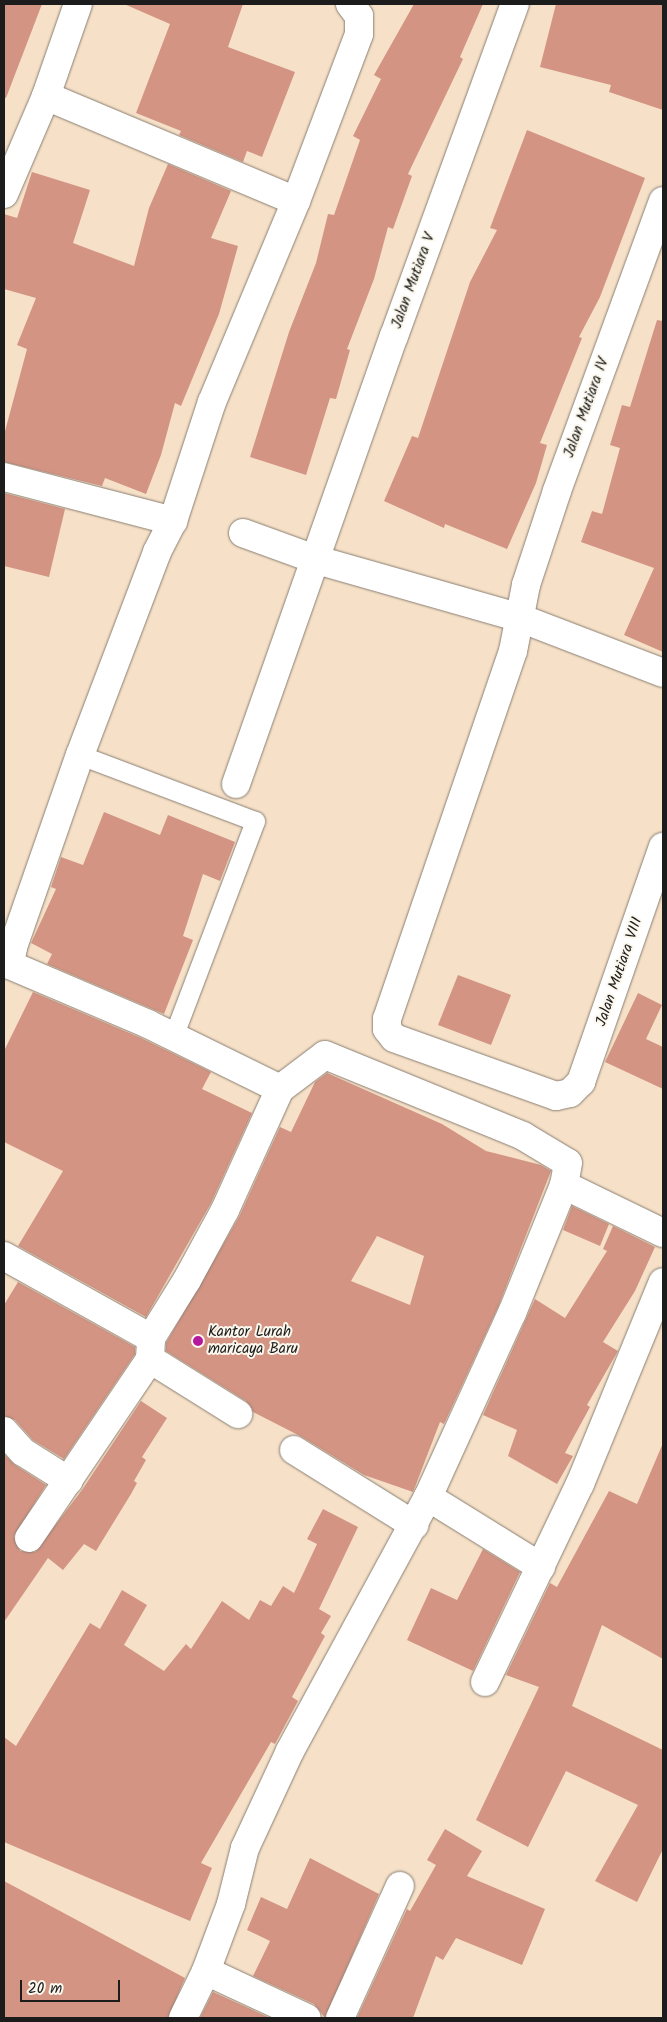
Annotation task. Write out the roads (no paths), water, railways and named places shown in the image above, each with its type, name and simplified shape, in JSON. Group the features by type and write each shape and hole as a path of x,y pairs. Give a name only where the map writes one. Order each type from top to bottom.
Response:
{"street":[{"path":"4,194 46,96 78,4"},
{"name":"Jalan Mutiara V","path":"236,784 317,560 397,327 515,4"},
{"path":"280,1090 8,959 80,755 101,707 157,552 173,521 212,402 296,201 359,34 359,16 354,5"},
{"path":"46,96 296,201"},
{"name":"Jalan Mutiara IV","path":"570,1093 556,1096 394,1038 387,1028 387,1019 513,651 526,585 566,465 663,201"},
{"path":"4,477 173,521"},
{"path":"243,533 317,560 520,618 663,673"},
{"name":"Jalan Mutiara VIII","path":"570,1093 581,1082 663,847"},
{"path":"29,1538 69,1481 151,1348 225,1210 280,1090 324,1055 523,1136 560,1156 568,1163 564,1185 512,1313 428,1497 414,1525 370,1600 290,1751 245,1848 231,1904 206,1971 184,2018"},
{"path":"564,1185 663,1233"},
{"path":"4,1256 151,1348 238,1414"},
{"path":"485,1682 580,1484 663,1282"},
{"path":"4,1430 23,1452 69,1481"},
{"path":"294,1450 414,1525"},
{"path":"428,1497 541,1567"},
{"path":"340,2018 400,1886"},
{"path":"206,1971 308,2018"}],"lane":[{"path":"80,755 256,821 173,1037"}],"place":[{"name":"Kantor Lurah maricaya Baru","path":"198,1341"}]}
